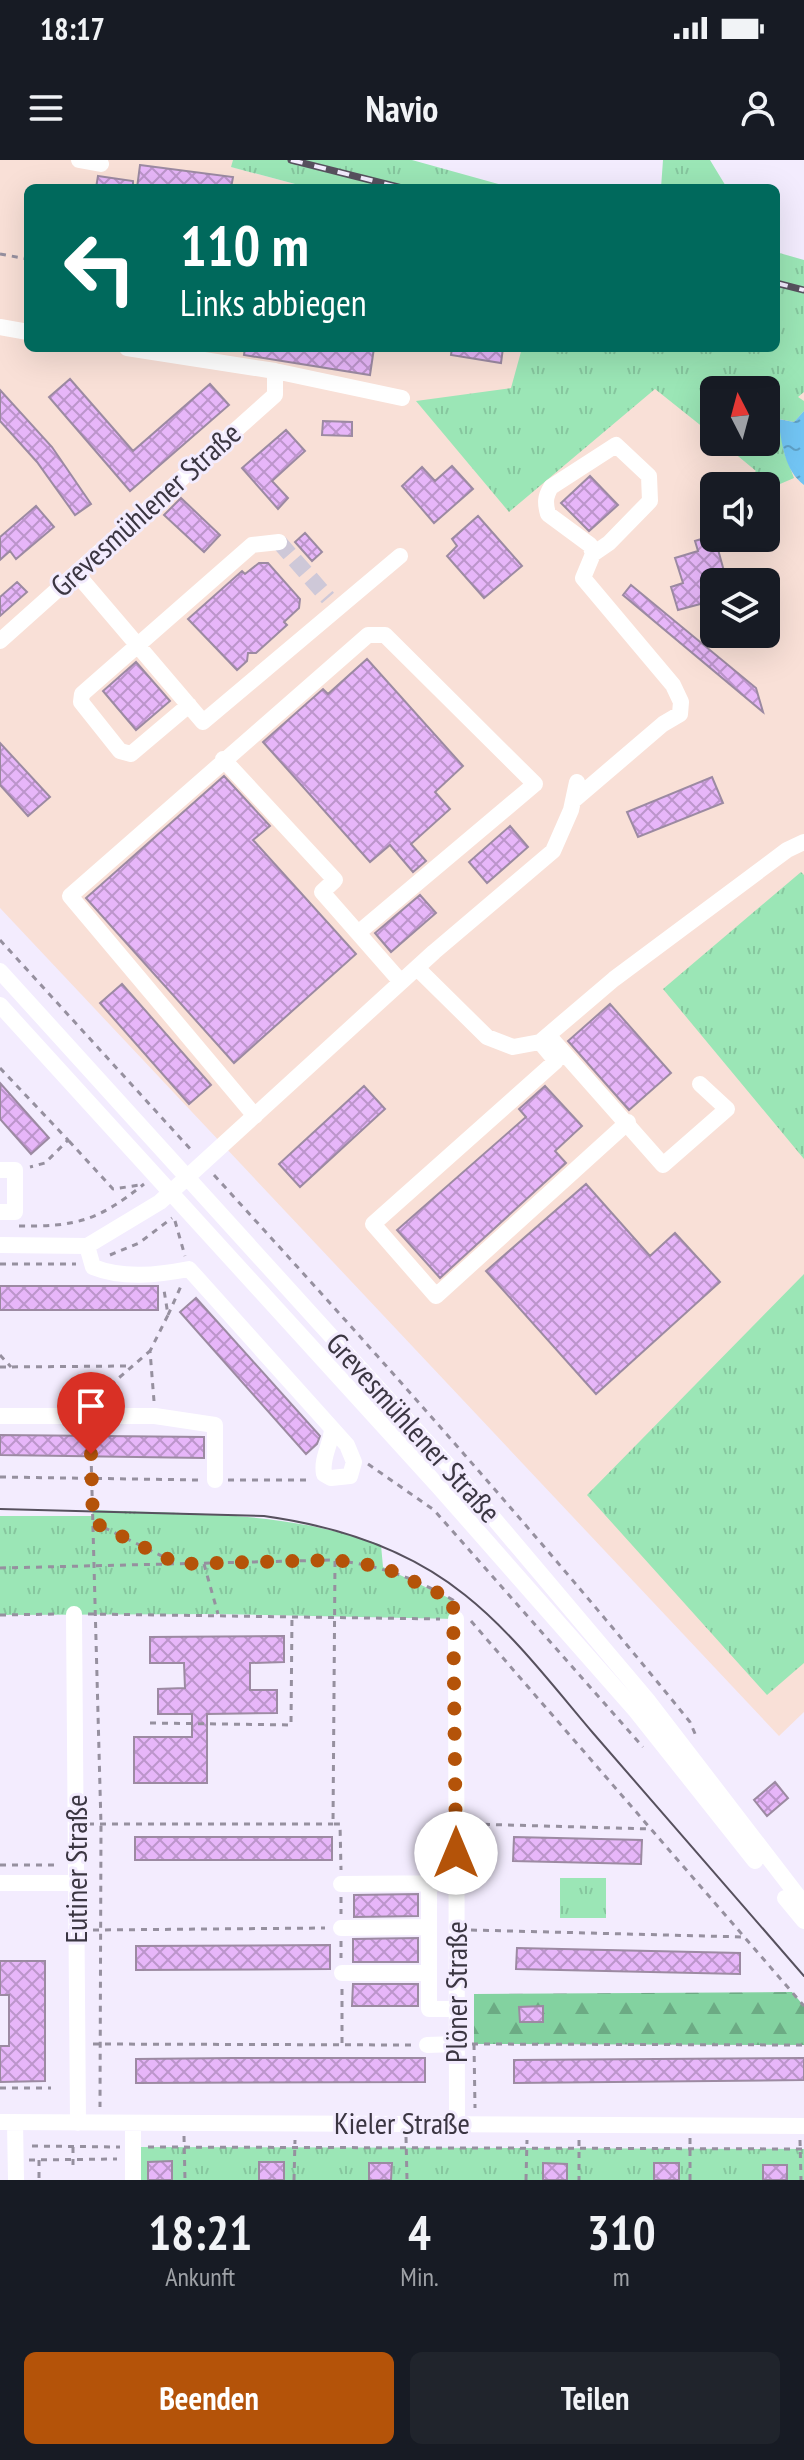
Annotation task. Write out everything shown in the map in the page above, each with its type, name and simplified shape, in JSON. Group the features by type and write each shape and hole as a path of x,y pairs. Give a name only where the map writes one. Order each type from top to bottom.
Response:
{"street":[{"path":"79,160 101,164"},
{"path":"0,327 24,331"},
{"path":"153,352 275,371 402,398"},
{"name":"Grevesmühlener Straße","path":"0,641 275,395 275,371"},
{"path":"573,801 663,724 680,714 681,702 673,685 583,578 593,554 609,543 650,501 649,476 616,445 559,481 546,496 548,514 590,545 593,554"},
{"path":"189,705 131,754 120,751 81,702 82,694 252,545 279,542"},
{"path":"76,573 203,722 400,556"},
{"path":"328,598 331,616"},
{"path":"255,1116 70,896 368,635 385,635 535,784 358,933"},
{"path":"223,759 335,880 322,892 401,982"},
{"path":"0,1245 87,1246 171,1193 401,982 553,851 573,801 577,782"},
{"path":"417,968 487,1037 513,1047 545,1039 614,979 787,850 804,842"},
{"name":"Grevesmühlener Straße","path":"0,971 458,1476 649,1702 804,1904"},
{"name":"Grevesmühlener Straße","path":"0,1005 636,1711 804,1921"},
{"path":"545,1039 556,1061 373,1224 436,1296 628,1122"},
{"path":"545,1039 628,1122 663,1165 727,1109 700,1084"},
{"path":"0,1212 15,1212 7,1170"},
{"path":"87,1246 93,1267 109,1274 162,1274 189,1269 332,1429 352,1453 354,1462 350,1476 331,1478 324,1474 322,1463 330,1446 332,1429"},
{"path":"0,1416 155,1416 215,1425 215,1480"},
{"name":"Eutiner Straße","path":"74,1614 78,2123"},
{"name":"Plöner Straße","path":"457,2124 466,2044 457,2009 458,1614"},
{"path":"0,1883 77,1883"},
{"path":"429,1883 429,2009 457,2009"},
{"path":"341,1884 457,1883"},
{"path":"341,1928 429,1927"},
{"path":"342,1973 429,1973"},
{"path":"427,2045 466,2044"},
{"path":"7,2122 15,2153 16,2180"},
{"name":"Kieler Straße","path":"7,2122 802,2126"},
{"path":"133,2124 133,2180"}],"path":[{"path":"0,254 24,258"},
{"path":"0,940 188,1147"},
{"path":"0,1068 113,1189 144,1184 110,1211 86,1220 13,1226"},
{"path":"7,1170 45,1163 68,1140"},
{"path":"89,1416 89,1403 150,1351 189,1269 174,1216"},
{"path":"162,1274 168,1315"},
{"path":"150,1351 155,1416"},
{"path":"0,1355 11,1367"},
{"path":"0,1367 130,1366"},
{"path":"352,1453 434,1510 643,1747"},
{"path":"91,1454 101,1825 100,2123"},
{"path":"0,1477 331,1478"},
{"path":"93,1522 178,1564"},
{"path":"0,1568 335,1560 383,1567 453,1600 458,1614"},
{"path":"333,1824 335,1560"},
{"path":"204,1564 218,1614"},
{"path":"453,1600 458,1614"},
{"path":"0,1615 458,1614 470,1619 804,2006"},
{"path":"150,1723 291,1725 292,1615"},
{"path":"76,1824 340,1824 342,2045"},
{"path":"456,1824 654,1829"},
{"path":"0,1865 76,1865"},
{"path":"77,1930 341,1928"},
{"path":"457,1930 744,1937"},
{"path":"77,2044 427,2045"},
{"path":"475,2124 466,2044 804,2045"},
{"path":"0,2088 51,2088"},
{"path":"183,2124 185,2180"},
{"path":"294,2180 295,2124"},
{"path":"526,2180 527,2124"},
{"path":"406,2125 407,2180"},
{"path":"578,2125 579,2180"},
{"path":"690,2126 690,2180"},
{"path":"801,2180 802,2126"},
{"path":"73,2146 73,2168"},
{"path":"15,2153 73,2146 134,2152"},
{"path":"15,2153 39,2160 184,2146 802,2149"},
{"path":"39,2160 39,2180"}],"shaded area":[{"path":"0,160 233,160 232,167 295,184 24,184 24,352 780,352 780,344 804,321 804,1712 779,1736 0,908"}],"green space":[{"path":"233,160 412,160 499,184 295,184 231,167"},
{"path":"663,160 710,160 725,184 661,184"},
{"path":"780,253 804,260 804,392 798,397 804,401 804,411 794,422 780,419 780,376 700,376 700,425 655,389 509,512 416,401 511,388 521,352 780,352"},
{"path":"780,426 784,452 794,478 780,484 780,472 756,471 738,456 780,456"},
{"path":"801,872 804,875 804,1159 663,989"},
{"path":"804,1274 804,1663 767,1695 587,1495"},
{"path":"93,1510 239,1516 345,1534 381,1545 383,1567 453,1600 456,1619 218,1614 0,1615 0,1516 92,1516"},
{"path":"560,1878 606,1878 606,1918 560,1918"},
{"path":"792,1992 804,2006 804,2045 474,2044 474,1994"},
{"path":"134,2147 804,2149 804,2180 133,2180"}],"water":[{"path":"804,411 804,485 788,464 780,430 780,419 794,422"}],"building":[{"path":"140,165 233,177 232,184 138,184"},
{"path":"98,176 133,181 133,184 97,184"},
{"path":"244,352 373,352 370,375 244,355"},
{"path":"451,352 502,352 501,363 451,355"},
{"path":"70,379 133,451 210,384 229,405 130,491 49,397"},
{"path":"0,390 52,447 91,504 75,515 37,462 0,421"},
{"path":"323,421 352,422 352,436 322,435"},
{"path":"286,430 305,451 272,481 288,498 278,509 242,468"},
{"path":"452,466 473,489 434,523 402,486 422,467 435,481"},
{"path":"590,476 618,505 589,531 561,503"},
{"path":"181,498 220,535 204,552 164,515"},
{"path":"36,506 54,527 16,559 10,551 0,560 0,537"},
{"path":"478,516 522,566 484,598 447,556 457,546 452,539"},
{"path":"305,533 322,552 312,561 295,542"},
{"path":"700,539 700,552 719,552 723,568 700,568 700,604 678,610 671,587 683,583 675,558 698,551 695,541"},
{"path":"259,563 268,563 300,599 299,608 284,622 287,625 256,653 248,653 247,661 237,670 188,619 242,571 245,574"},
{"path":"17,582 27,592 0,616 0,597"},
{"path":"631,585 700,642 700,648 707,648 756,688 763,712 623,595"},
{"path":"367,659 463,766 435,792 450,809 411,844 426,861 413,872 390,845 370,862 263,742 323,689 328,694"},
{"path":"136,662 170,701 136,730 103,691"},
{"path":"0,743 50,797 28,816 0,785"},
{"path":"224,776 270,826 253,840 356,954 234,1063 86,898"},
{"path":"712,777 723,803 638,837 627,812"},
{"path":"510,826 528,847 487,883 469,862"},
{"path":"420,895 436,913 391,952 375,933"},
{"path":"122,984 211,1085 189,1104 100,1003"},
{"path":"610,1004 671,1073 629,1110 568,1041"},
{"path":"0,1083 49,1138 31,1154 0,1119"},
{"path":"364,1086 385,1109 300,1187 279,1164"},
{"path":"545,1086 582,1126 555,1151 566,1163 440,1278 397,1230 526,1117 519,1109"},
{"path":"586,1184 650,1256 675,1233 720,1282 596,1394 486,1271"},
{"path":"0,1286 158,1286 158,1310 0,1310"},
{"path":"196,1298 320,1436 317,1444 306,1454 180,1312"},
{"path":"0,1435 204,1437 204,1458 0,1455"},
{"path":"284,1636 284,1662 250,1663 250,1690 277,1690 277,1713 207,1714 207,1783 134,1783 134,1737 192,1737 192,1714 158,1714 158,1689 185,1688 184,1663 150,1663 150,1637"},
{"path":"775,1782 788,1798 767,1816 754,1800"},
{"path":"135,1837 332,1837 332,1860 135,1860"},
{"path":"514,1837 642,1840 641,1864 513,1861"},
{"path":"418,1894 418,1916 354,1917 354,1895"},
{"path":"418,1938 418,1962 353,1962 353,1939"},
{"path":"330,1945 330,1969 136,1970 136,1946"},
{"path":"517,1948 740,1953 740,1974 516,1969"},
{"path":"0,1961 45,1961 45,2081 0,2082 0,2046 9,2046 9,1995 0,1995"},
{"path":"353,1984 418,1984 418,2006 352,2006"},
{"path":"543,2006 543,2022 520,2022 519,2007"},
{"path":"425,2058 425,2082 136,2083 136,2059"},
{"path":"804,2058 804,2080 514,2083 514,2060"},
{"path":"172,2161 172,2180 148,2180 148,2162"},
{"path":"259,2162 284,2162 284,2180 259,2180"},
{"path":"369,2163 392,2163 391,2180 369,2180"},
{"path":"543,2163 567,2164 567,2180 543,2180"},
{"path":"654,2163 679,2163 679,2180 654,2180"},
{"path":"763,2165 787,2165 787,2180 763,2180"}],"tunnel":[{"path":"279,542 328,598"}],"tram line":[{"path":"0,1509 264,1516 344,1533 419,1564 465,1595 516,1643 804,1976"}],"railway":[{"path":"291,160 386,184"},
{"path":"780,284 804,290"}],"route":[{"path":"91,1454 93,1522 178,1564 335,1560 383,1567 453,1600 456,1619 456,1853"}]}
